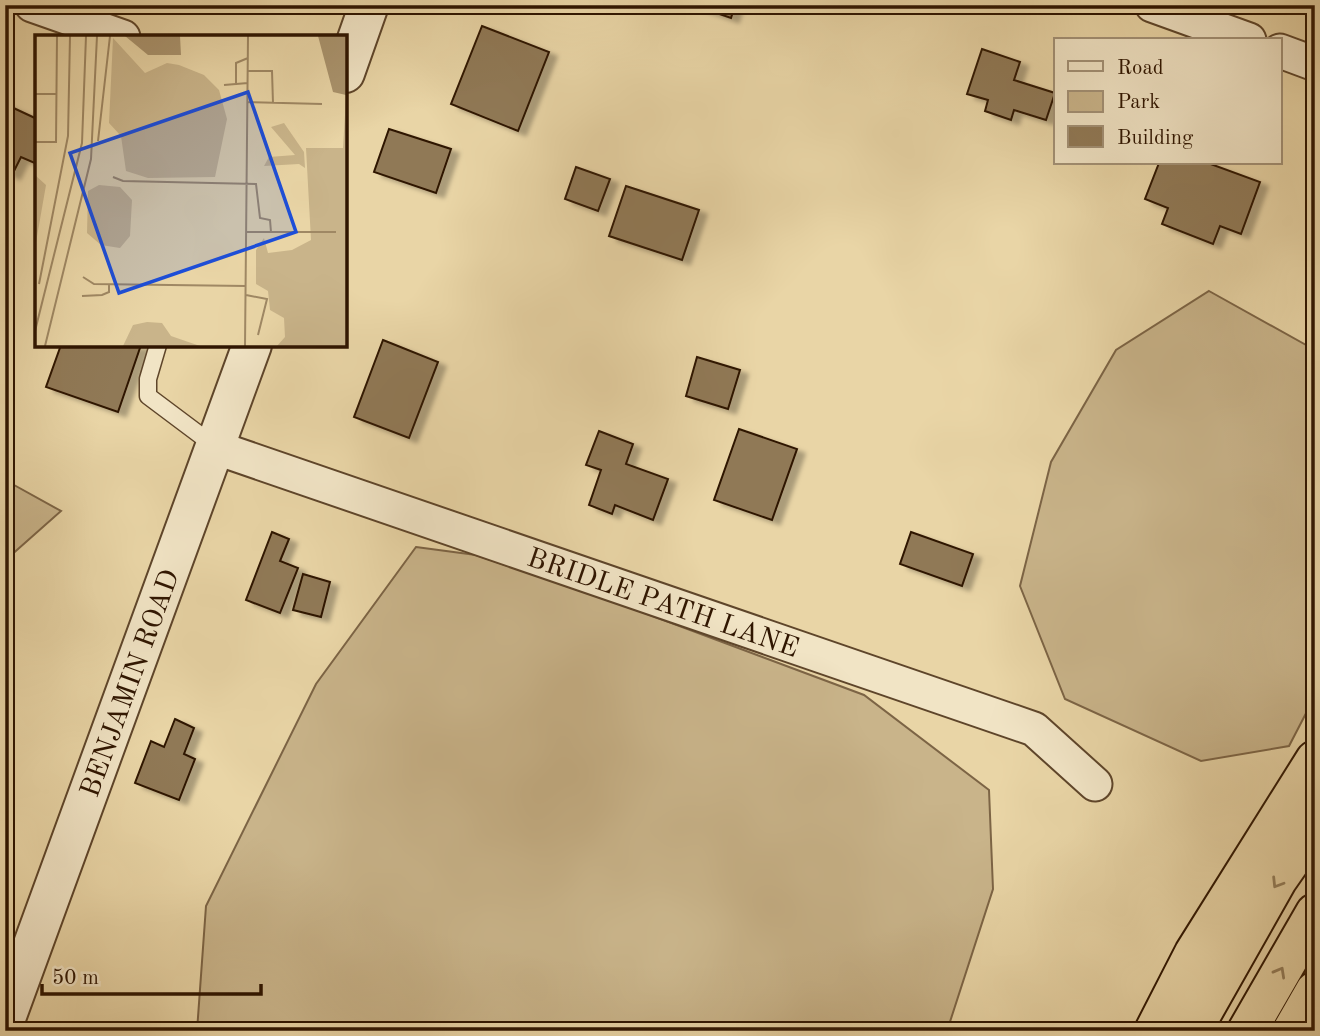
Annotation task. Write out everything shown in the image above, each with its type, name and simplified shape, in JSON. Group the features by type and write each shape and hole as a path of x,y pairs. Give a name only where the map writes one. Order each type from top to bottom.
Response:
{"highway":[{"path":"1154,1031 1194,953 1315,760"},
{"path":"1192,1031 1278,879 1315,826"},
{"path":"1247,1031 1315,913"},
{"path":"1124,1031 1158,985 1194,953"},
{"path":"1292,1031 1315,990"}],"street":[{"path":"32,5 117,35"},
{"path":"346,70 369,5"},
{"path":"1152,5 1243,38"},
{"path":"1282,52 1315,64"},
{"name":"BENJAMIN ROAD","path":"5,1021 14,964 216,448 251,346"},
{"name":"BRIDLE PATH LANE","path":"216,448 1034,729 1094,784"}],"lane":[{"path":"158,346 148,379 148,396 216,448"}],"green space":[{"path":"1209,291 1315,350 1315,696 1289,746 1201,761 1065,699 1020,586 1051,462 1116,350"},
{"path":"5,480 61,511 9,557 5,555"},
{"path":"416,547 476,555 642,612 864,695 989,790 993,889 947,1031 197,1031 206,906 316,684"}],"building":[{"path":"693,5 735,5 731,18"},
{"path":"482,26 549,52 518,131 451,104"},
{"path":"982,49 1020,62 1014,80 1054,93 1054,96 1046,120 1014,110 1011,120 985,111 988,100 967,94"},
{"path":"5,104 35,118 35,163 21,157 12,175 5,171"},
{"path":"389,129 451,149 436,193 374,172"},
{"path":"1159,164 1211,164 1260,182 1241,234 1220,226 1213,244 1162,224 1168,208 1145,199"},
{"path":"576,167 610,179 598,211 565,199"},
{"path":"626,186 699,210 682,260 609,236"},
{"path":"383,340 438,362 409,438 354,417"},
{"path":"61,346 141,346 118,412 46,387"},
{"path":"697,357 740,370 728,409 686,396"},
{"path":"739,429 797,449 772,520 714,500"},
{"path":"599,431 633,444 626,464 668,479 653,520 615,505 612,514 589,505 601,470 586,465"},
{"path":"272,532 289,539 280,561 298,568 280,613 246,600"},
{"path":"911,532 973,554 962,586 900,564"},
{"path":"303,574 330,582 321,617 293,610"},
{"path":"175,719 194,728 184,754 195,759 179,800 135,783 151,741 164,747"}]}
